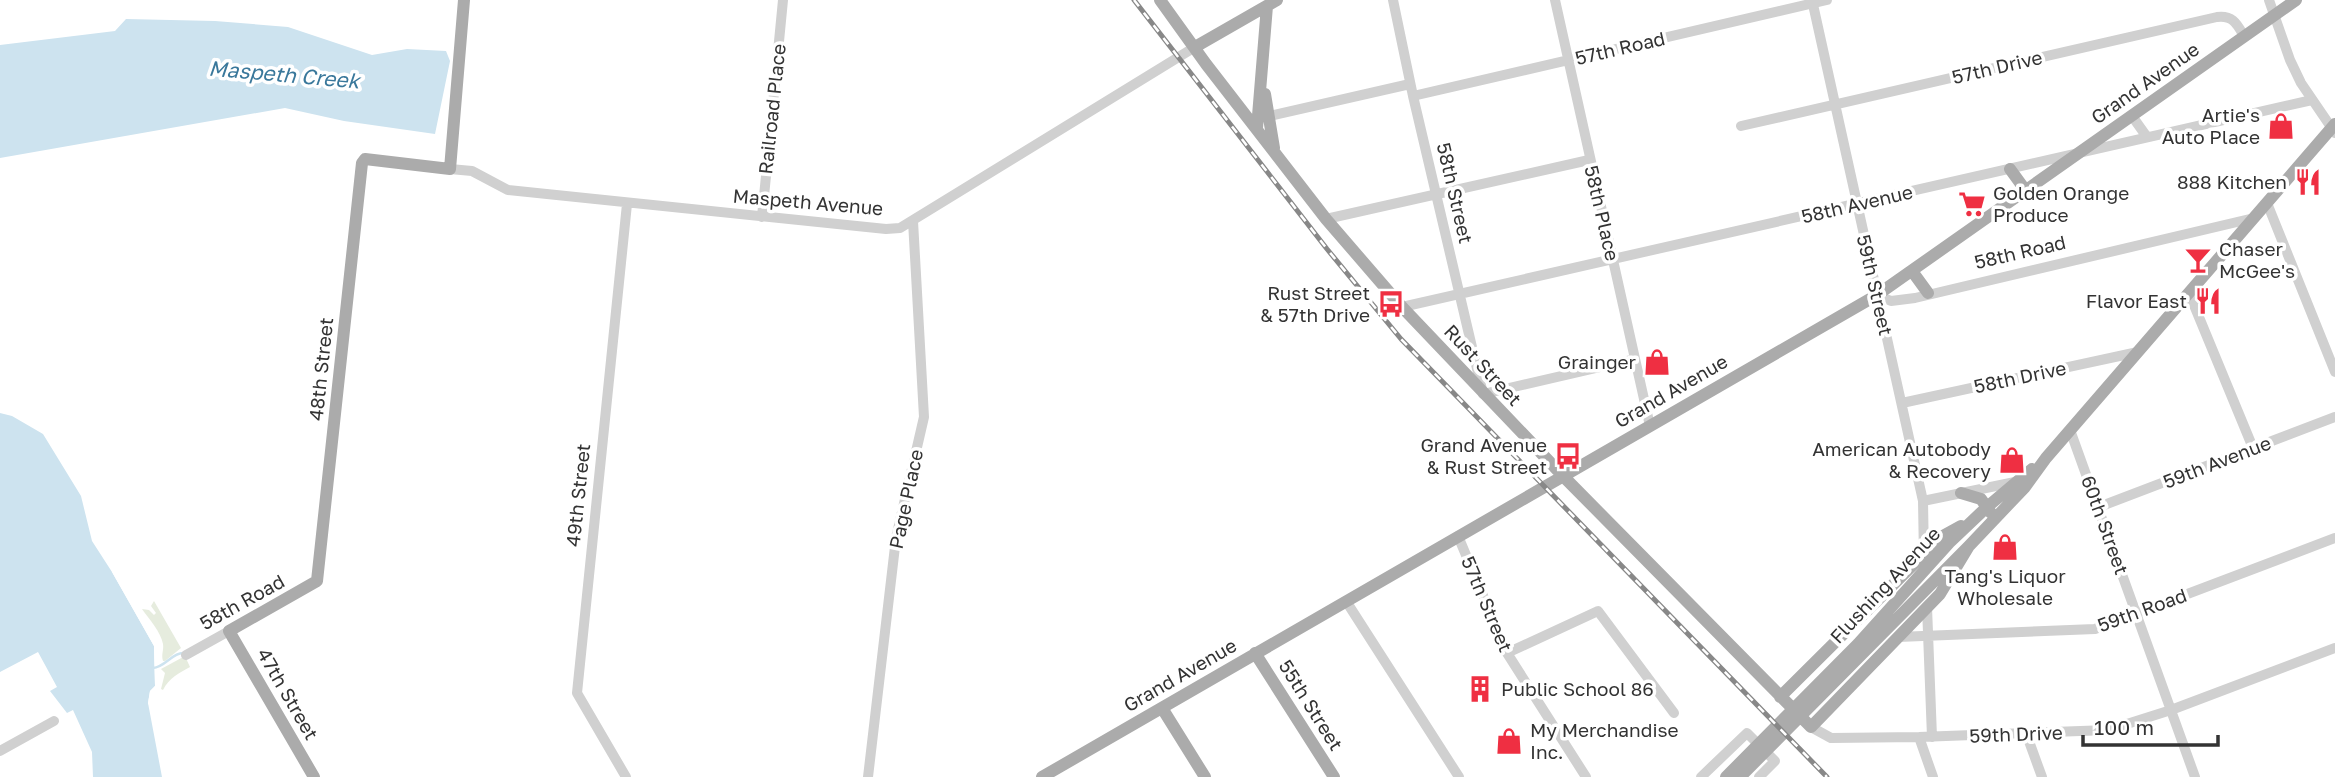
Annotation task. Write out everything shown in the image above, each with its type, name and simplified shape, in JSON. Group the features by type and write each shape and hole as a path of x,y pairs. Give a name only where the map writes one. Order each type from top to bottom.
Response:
{"main road":[{"path":"450,169 464,0"},
{"name":"Rust Street","path":"1160,0 1326,219 1402,307 1483,394 1807,724"},
{"name":"Grand Avenue","path":"1042,777 1877,295 2296,0"},
{"path":"1258,128 1272,2"},
{"name":"Maspeth Avenue","path":"1195,47 1272,2"},
{"path":"1262,76 1274,150"},
{"name":"Flushing Avenue","path":"1740,777 2025,487 2070,430 2334,128"},
{"name":"Maspeth Avenue","path":"363,161 365,159 450,169"},
{"name":"48th Street","path":"317,582 363,161"},
{"path":"2010,169 2026,191"},
{"path":"1912,271 1928,293"},
{"name":"Flushing Avenue","path":"1726,777 1858,644 1968,524 2046,458"},
{"path":"1961,493 1981,499 1995,519"},
{"path":"1782,699 1923,555 1948,532 1968,524"},
{"path":"1807,724 1940,594 1969,546"},
{"name":"58th Road","path":"229,631 317,582"},
{"name":"47th Street","path":"229,631 314,777"},
{"name":"55th Street","path":"1255,653 1334,777"},
{"path":"1161,708 1205,777"}],"street":[{"name":"Railroad Place","path":"762,217 783,0"},
{"name":"58th Street","path":"1393,0 1410,84 1483,394"},
{"name":"58th Place","path":"1555,0 1650,425"},
{"name":"57th Road","path":"1413,96 1827,0"},
{"path":"2269,0 2290,60 2312,100 2334,128"},
{"name":"59th Street","path":"1812,2 1923,501 1924,571"},
{"name":"57th Drive","path":"1741,126 2217,17 2234,19 2244,36"},
{"name":"Maspeth Avenue","path":"450,169 472,171 508,190 627,204 886,229 900,228 1195,47"},
{"path":"1269,116 1410,84"},
{"name":"58th Avenue","path":"1402,307 2312,100"},
{"path":"2132,116 2147,137"},
{"path":"1326,219 1590,160"},
{"path":"2267,203 2335,372"},
{"name":"49th Street","path":"626,777 577,694 627,204"},
{"name":"58th Road","path":"1877,295 1891,301 2253,218"},
{"name":"Page Place","path":"868,777 896,538 924,417 913,221"},
{"path":"2189,293 2253,448"},
{"name":"58th Drive","path":"1902,403 2138,352"},
{"path":"1483,394 1635,359"},
{"name":"59th Avenue","path":"2099,507 2335,417"},
{"name":"60th Street","path":"2070,430 2195,777"},
{"path":"1923,501 2018,481"},
{"name":"57th Street","path":"1458,536 1507,653 1586,777"},
{"name":"59th Road","path":"1898,636 2095,629 2335,538"},
{"path":"1346,601 1459,777"},
{"path":"1927,607 1932,737"},
{"path":"1507,653 1598,611 1674,713"},
{"name":"58th Road","path":"186,655 229,631"},
{"name":"59th Drive","path":"1807,724 1831,738 2108,730 2171,710 2335,648"},
{"path":"0,751 54,721"},
{"path":"1701,777 1747,733 1775,761 1759,777"},
{"path":"2026,733 2042,777"},
{"path":"1919,737 1933,777"}],"shaded area":[{"path":"154,601 181,648 165,661 162,659 163,644 160,635 142,609 149,610 154,615 156,613 151,606"},
{"path":"185,656 190,667 161,689 165,673 161,669"}],"water":[{"name":"Maspeth Creek","path":"126,19 215,21 288,27 372,55 407,49 446,51 450,61 435,134 344,121 285,108 0,158 0,45 115,31"},
{"path":"0,413 12,416 43,434 81,496 92,541 154,646 155,686 150,691 148,703 162,777 93,777 92,752 73,710 67,713 50,691 57,687 38,652 0,672"}],"pier":[{"path":"112,572 117,573 158,645 159,686 153,692 153,714 148,703 150,691 155,686 154,646"}],"waterway":[{"path":"153,668 183,653"}],"railway":[{"path":"1134,0 1327,249 1401,339 1827,777"}],"place":[{"name":"Artie's Auto Place","path":"2281,126"},
{"name":"888 Kitchen","path":"2308,182"},
{"name":"Golden Orange Produce","path":"1972,204"},
{"name":"Chaser McGee's","path":"2198,260"},
{"name":"Flavor East","path":"2208,301"},
{"name":"Rust Street & 57th Drive","path":"1391,304"},
{"name":"Grainger","path":"1657,362"},
{"name":"Grand Avenue & Rust Street","path":"1568,456"},
{"name":"American Autobody & Recovery","path":"2012,460"},
{"name":"Tang's Liquor Wholesale","path":"2005,547"},
{"name":"Public School 86","path":"1480,689"},
{"name":"My Merchandise Inc.","path":"1509,741"}]}
